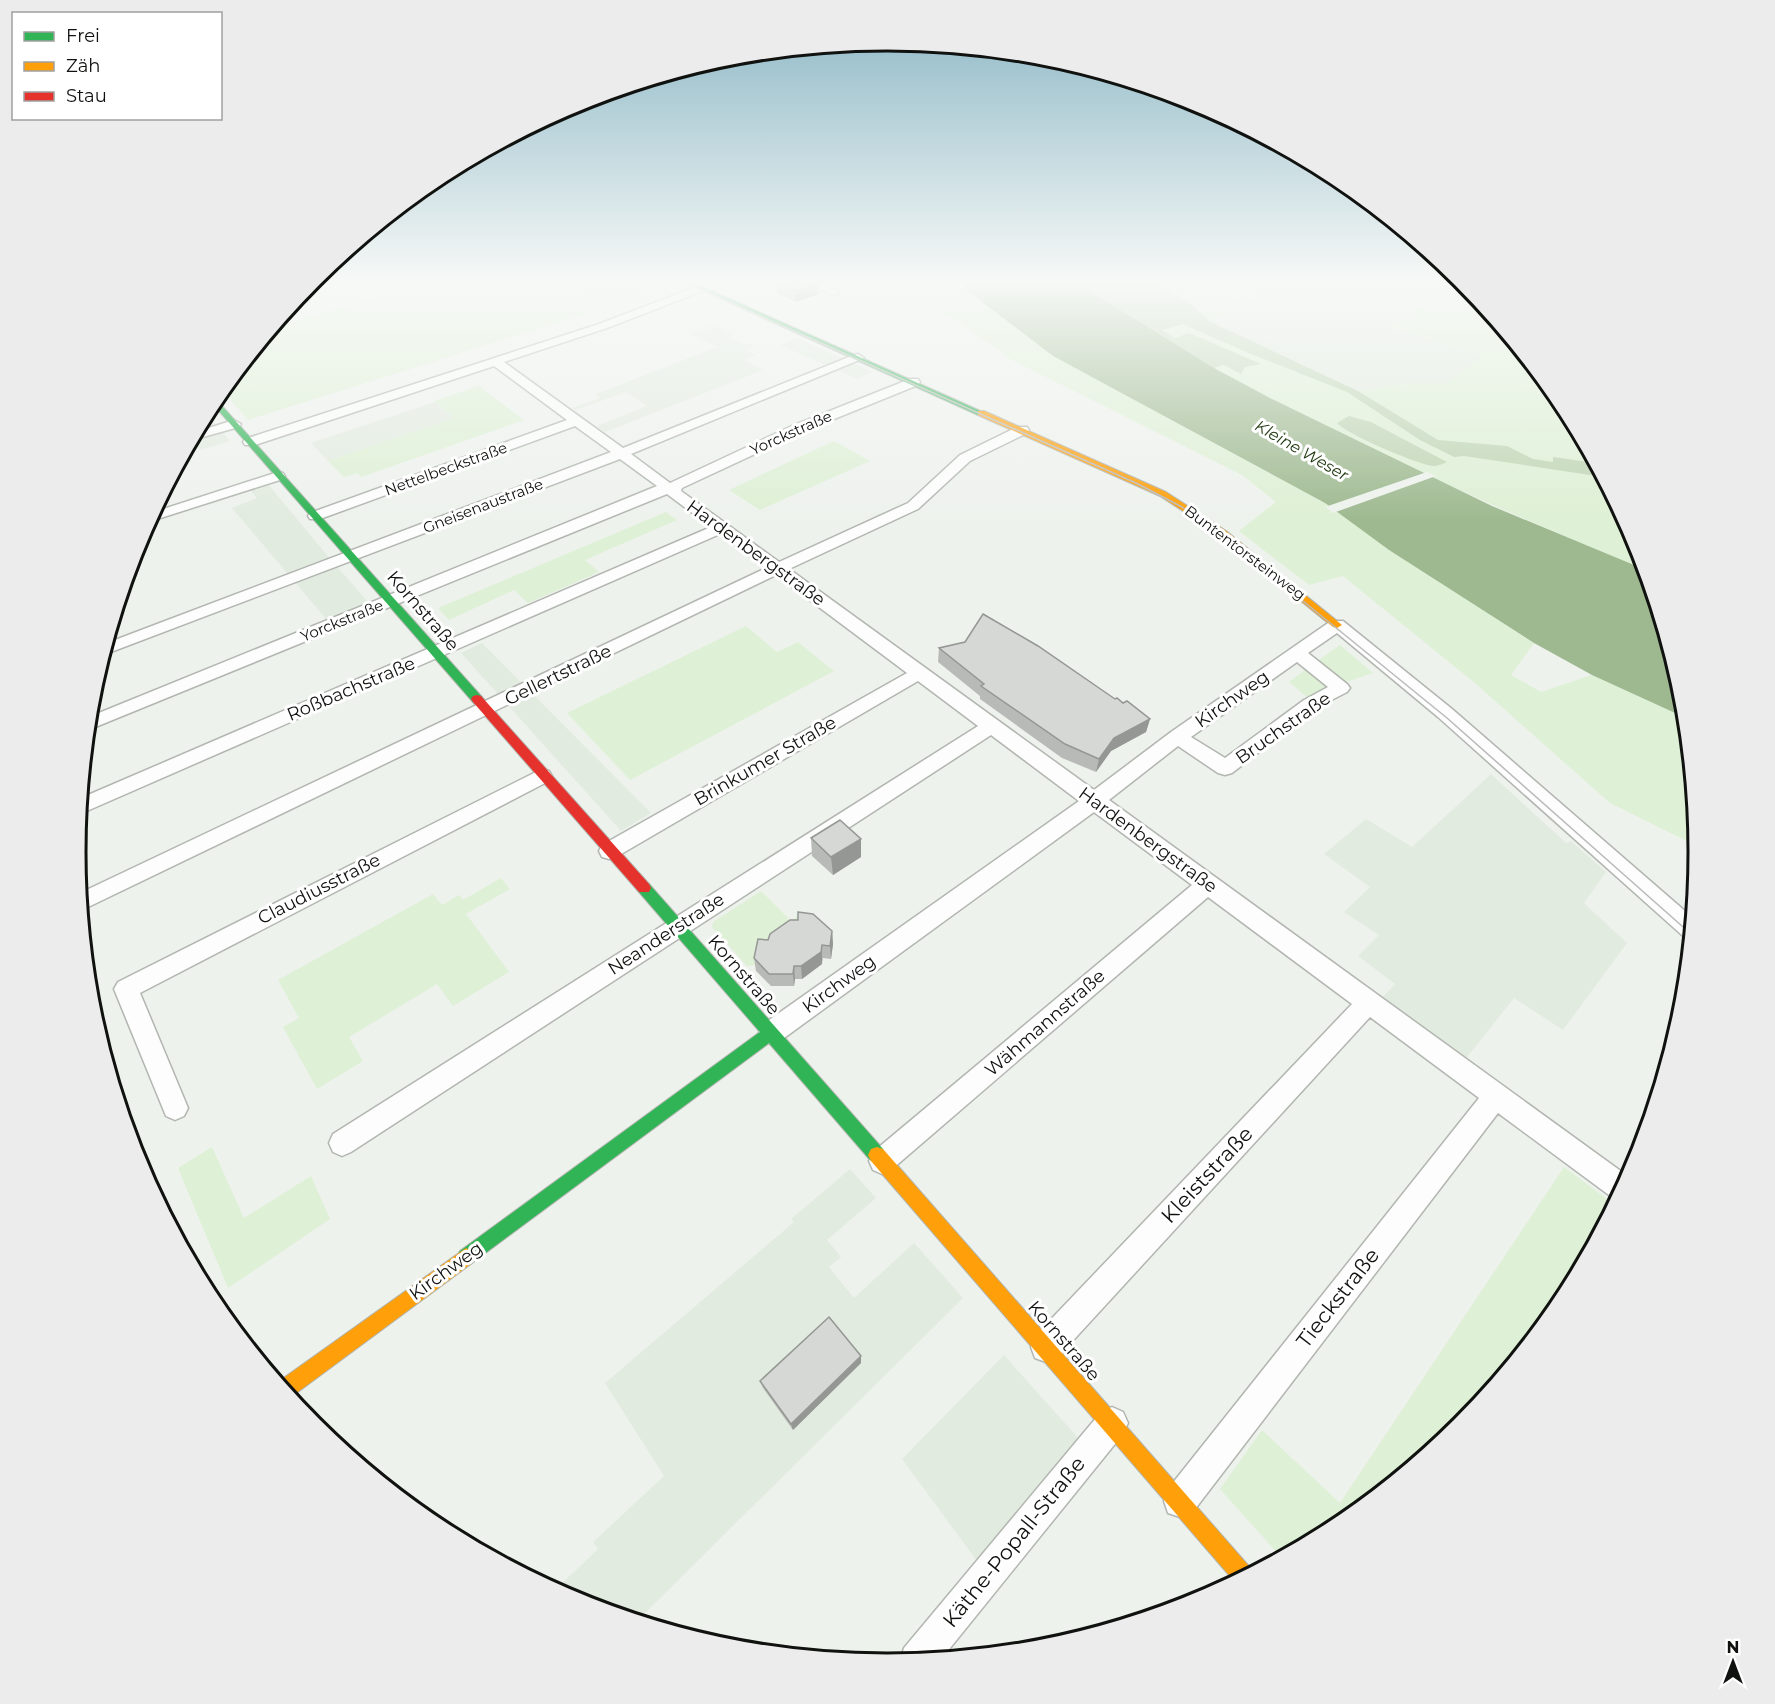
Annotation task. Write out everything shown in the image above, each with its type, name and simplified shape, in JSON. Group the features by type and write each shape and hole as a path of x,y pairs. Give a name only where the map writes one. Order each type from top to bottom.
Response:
{"street":[{"path":"250,442 494,363"},
{"name":"Hardenbergstraße","path":"497,363 665,485 668,492 778,568 921,672 990,726 1616,1184"},
{"name":"Gneisenaustraße","path":"114,647 622,453 847,363"},
{"name":"Buntentorsteinweg","path":"869,363 1022,430 1180,504 1223,533 1445,712 1685,925"},
{"name":"Yorckstraße","path":"98,719 668,492 676,485 787,434 914,382"},
{"name":"Kornstraße","path":"221,408 1240,1571"},
{"name":"Nettelbeckstraße","path":"315,516 576,422"},
{"path":"205,434 234,424"},
{"name":"Gellertstraße","path":"88,899 778,568 913,506 965,458 1022,430"},
{"path":"161,514 278,476"},
{"name":"Roßbachstraße","path":"88,804 721,528"},
{"name":"Kirchweg","path":"290,1385 771,1033 1094,801 1178,737 1337,625"},
{"name":"Bruchstraße","path":"1178,737 1225,768 1310,704 1341,688 1297,653"},
{"name":"Brinkumer Straße","path":"609,851 921,672"},
{"name":"Neanderstraße","path":"342,1143 990,726"},
{"name":"Claudiusstraße","path":"175,1108 126,989 542,776"},
{"name":"Wähmannstraße","path":"882,1161 1208,884"},
{"name":"Kleiststraße","path":"1046,1347 1369,1002"},
{"name":"Tieckstraße","path":"1180,1501 1496,1096"},
{"name":"Käthe-Popall-Straße","path":"924,1652 1112,1423"}],"shaded area":[{"path":"253,363 431,363 248,420 228,397"},
{"path":"677,363 749,363 763,370 605,432 597,426 647,406 626,392 575,410 572,408 600,398 596,394"},
{"path":"820,363 852,363 873,372 857,379"},
{"path":"1017,363 1065,363 1325,503 1389,550 1534,643 1511,675 1541,692 1592,675 1676,713 1687,800 1688,841 1610,803 1476,684 1343,576 1309,585 1239,531 1276,502 1242,475"},
{"path":"1203,363 1297,363 1358,391 1413,383 1446,383 1474,363 1522,363 1554,407 1586,462 1554,457 1589,467 1628,545 1636,567 1482,500 1267,397"},
{"path":"1205,363 1261,364 1245,367 1241,374 1224,365 1214,368"},
{"path":"1273,363 1297,363 1358,391 1438,440 1507,446 1533,459 1553,462 1553,457 1586,462 1594,476 1464,456 1454,457 1420,440 1347,392"},
{"path":"1297,363 1474,363 1446,383 1413,383 1358,391"},
{"path":"479,386 524,420 361,477 357,473 344,477 328,461 455,418 434,401"},
{"path":"435,402 456,418 328,461 311,443"},
{"path":"1349,416 1371,422 1447,462 1435,466 1425,464 1368,441 1337,423"},
{"path":"213,421 230,441 200,450 197,446"},
{"path":"834,441 870,461 760,510 729,490"},
{"path":"267,483 368,602 327,620 232,508 257,498 249,489"},
{"path":"666,512 677,520 585,560 599,572 528,603 514,590 449,620 438,608"},
{"path":"746,626 777,652 798,642 834,671 630,780 567,713"},
{"path":"482,643 651,813 621,831 461,653"},
{"path":"1340,645 1373,673 1343,683 1316,662"},
{"path":"1309,667 1333,686 1308,698 1289,682"},
{"path":"1491,774 1566,843 1571,841 1606,872 1584,903 1627,943 1563,1030 1514,998 1464,1061 1380,1000 1395,984 1358,956 1379,935 1344,912 1370,887 1324,854 1366,819 1412,847"},
{"path":"501,878 510,889 466,914 509,972 453,1006 437,984 349,1037 363,1061 317,1089 283,1027 299,1018 278,980 433,894 442,905 459,895 463,900"},
{"path":"761,891 791,921 799,915 808,925 757,965 747,966 712,927 713,922"},
{"path":"212,1147 244,1218 311,1176 330,1219 228,1288 178,1168"},
{"path":"1564,1167 1609,1200 1554,1297 1523,1340 1454,1418 1416,1454 1375,1487 1333,1518 1277,1552 1220,1489 1262,1430 1340,1503"},
{"path":"850,1169 876,1198 827,1240 841,1257 829,1267 854,1298 914,1243 963,1298 644,1614 562,1583 598,1549 593,1542 664,1476 605,1383 794,1222 791,1219"},
{"path":"1004,1355 1081,1441 977,1561 902,1459"}],"water":[{"name":"Kleine Weser","path":"1065,363 1205,363 1270,398 1492,506 1635,566 1661,645 1676,713 1592,675 1534,643 1389,550 1325,503"}],"pier":[{"path":"1427,472 1436,476 1333,513 1325,507"}],"building":[{"path":"983,614 1038,646 1115,699 1123,703 1127,701 1150,719 1114,738 1099,759 1065,744 981,686 984,684 939,648 965,642"},
{"path":"840,820 861,839 831,857 811,838"},
{"path":"798,912 813,914 832,931 830,946 822,945 821,952 801,966 794,966 793,974 769,974 754,958 758,939 768,940 770,934 790,920 798,920"},
{"path":"829,1317 861,1356 791,1424 760,1381"}],"tram line":[{"path":"865,363 1136,483 1182,507 1212,527 1447,718 1685,928"}],"traffic: fast":[{"path":"868,363 981,413"},
{"path":"221,408 477,699"},
{"path":"644,888 877,1155"},
{"path":"466,1257 771,1033"}],"traffic: slow":[{"path":"981,413 1163,494 1223,533 1337,625"},
{"path":"877,1155 1240,1571"},
{"path":"290,1385 466,1257"}],"traffic: jam":[{"path":"477,699 644,888"}]}
